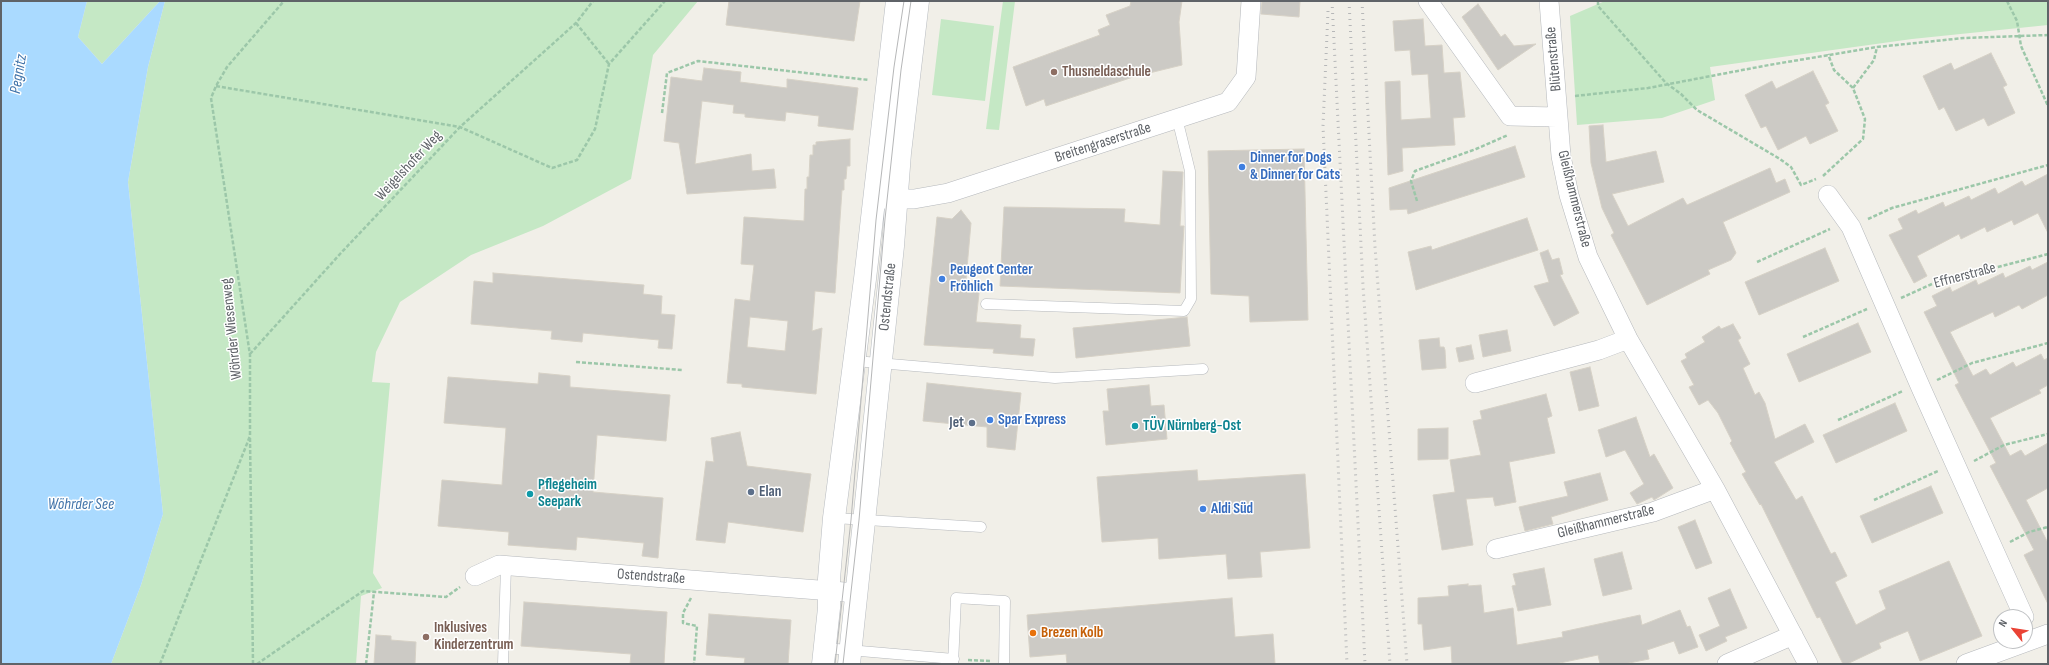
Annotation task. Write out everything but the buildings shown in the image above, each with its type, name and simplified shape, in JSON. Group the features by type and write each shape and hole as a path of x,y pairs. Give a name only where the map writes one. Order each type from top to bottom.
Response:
{"main road":[{"name":"Ostendstraße","path":"824,656 834,518 855,361 897,1"},
{"name":"Ostendstraße","path":"850,658 882,363 900,153 918,1"}],"street":[{"name":"Breitengraserstraße","path":"874,198 928,198 985,182 1228,102 1246,77 1251,1"},
{"path":"1428,1 1510,116 1557,117"},
{"name":"Blütenstraße","path":"1549,1 1557,98 1557,117"},
{"name":"Gleißhammerstraße","path":"1557,117 1561,156 1570,195 1588,257 1628,339 1715,489 1808,664"},
{"path":"1828,195 1849,224 1920,386 2021,609"},
{"path":"1475,384 1599,350 1628,339"},
{"name":"Gleißhammerstraße","path":"1496,550 1653,512 1715,489"},
{"name":"Ostendstraße","path":"475,576 499,565 857,593"},
{"path":"1966,664 2041,636 2033,627"},
{"path":"1727,664 1792,635"}],"lane":[{"path":"986,304 1184,311 1191,299 1190,171 1177,118"},
{"path":"855,361 1055,378 1203,369"},
{"path":"834,518 981,527"},
{"path":"503,664 506,566"},
{"path":"824,656 954,662 956,598 1005,601 1004,663"}],"path":[{"name":"Wöhrder Wiesenweg","path":"160,664 250,436 250,355 211,98 227,67 284,1"},
{"name":"Weigelshofer Weg","path":"250,355 340,254 460,127 576,22 593,1"},
{"path":"216,86 460,127 552,168 577,160 595,129 609,64 665,1"},
{"path":"1598,1 1598,6 1666,83 1682,94 1697,110 1792,167 1801,185 1822,177 1863,139 1865,119 1853,88 1834,70 1828,54"},
{"path":"2007,1 2017,21 2021,46 2048,106"},
{"path":"576,22 609,64"},
{"path":"1557,98 1648,88 1666,83 1688,81 1828,54 1877,47 1964,38 2048,35"},
{"path":"1853,88 1874,60 1877,47"},
{"path":"662,113 667,73 698,61 887,82"},
{"path":"1417,201 1411,182 1415,171 1476,149 1522,129 1524,117"},
{"path":"1757,262 1892,208 2048,165"},
{"path":"1822,177 1828,195"},
{"name":"Effnerstraße","path":"1803,337 1932,284 2048,254"},
{"path":"1838,420 1972,363 2048,343"},
{"path":"576,362 682,370"},
{"path":"1874,500 1957,467 2004,445 2048,434"},
{"path":"250,436 252,664"},
{"path":"2026,533 2048,527"},
{"path":"256,664 363,591 446,597 475,576"},
{"path":"694,664 698,626 683,623 683,613 701,580"},
{"path":"366,664 374,592"},
{"path":"954,662 1004,663"}],"green space":[{"path":"87,1 160,1 102,64 78,37"},
{"path":"165,1 698,1 653,55 631,179 543,226 471,255 400,302 376,352 372,382 390,383 373,573 382,588 361,596 356,664 111,664 141,585 163,514 128,182 148,67"},
{"path":"1003,1 1015,1 999,130 986,129"},
{"path":"1605,1 2048,1 2048,25 1912,39 1710,67 1715,100 1662,118 1577,125 1570,16"},
{"path":"941,19 994,26 985,101 932,95"}],"water":[{"name":"Wöhrder See","path":"1,1 87,1 78,37 102,64 160,1 165,1 148,67 128,182 163,514 141,585 111,664 1,664"}],"tram line":[{"path":"835,664 851,520 876,220 894,67 904,1"},
{"path":"843,664 859,520 885,219 901,70 911,1"}],"railway":[{"path":"1332,1 1365,664"},
{"path":"1349,1 1363,286 1390,664"},
{"path":"1362,1 1375,247 1407,664"},
{"path":"1328,11 1323,126 1347,664"}],"place":[{"name":"Thusneldaschule","path":"1054,72"},
{"name":"Dinner for Dogs & Dinner for Cats","path":"1242,167"},
{"name":"Peugeot Center Fröhlich","path":"942,279"},
{"name":"Spar Express","path":"990,420"},
{"name":"Jet","path":"972,423"},
{"name":"TÜV Nürnberg-Ost","path":"1135,426"},
{"name":"Elan","path":"751,492"},
{"name":"Pflegeheim Seepark","path":"530,494"},
{"name":"Aldi Süd","path":"1203,509"},
{"name":"Brezen Kolb","path":"1033,633"},
{"name":"Inklusives Kinderzentrum","path":"426,637"}],"water label":[{"name":"Pegnitz","path":"19,74"}]}
